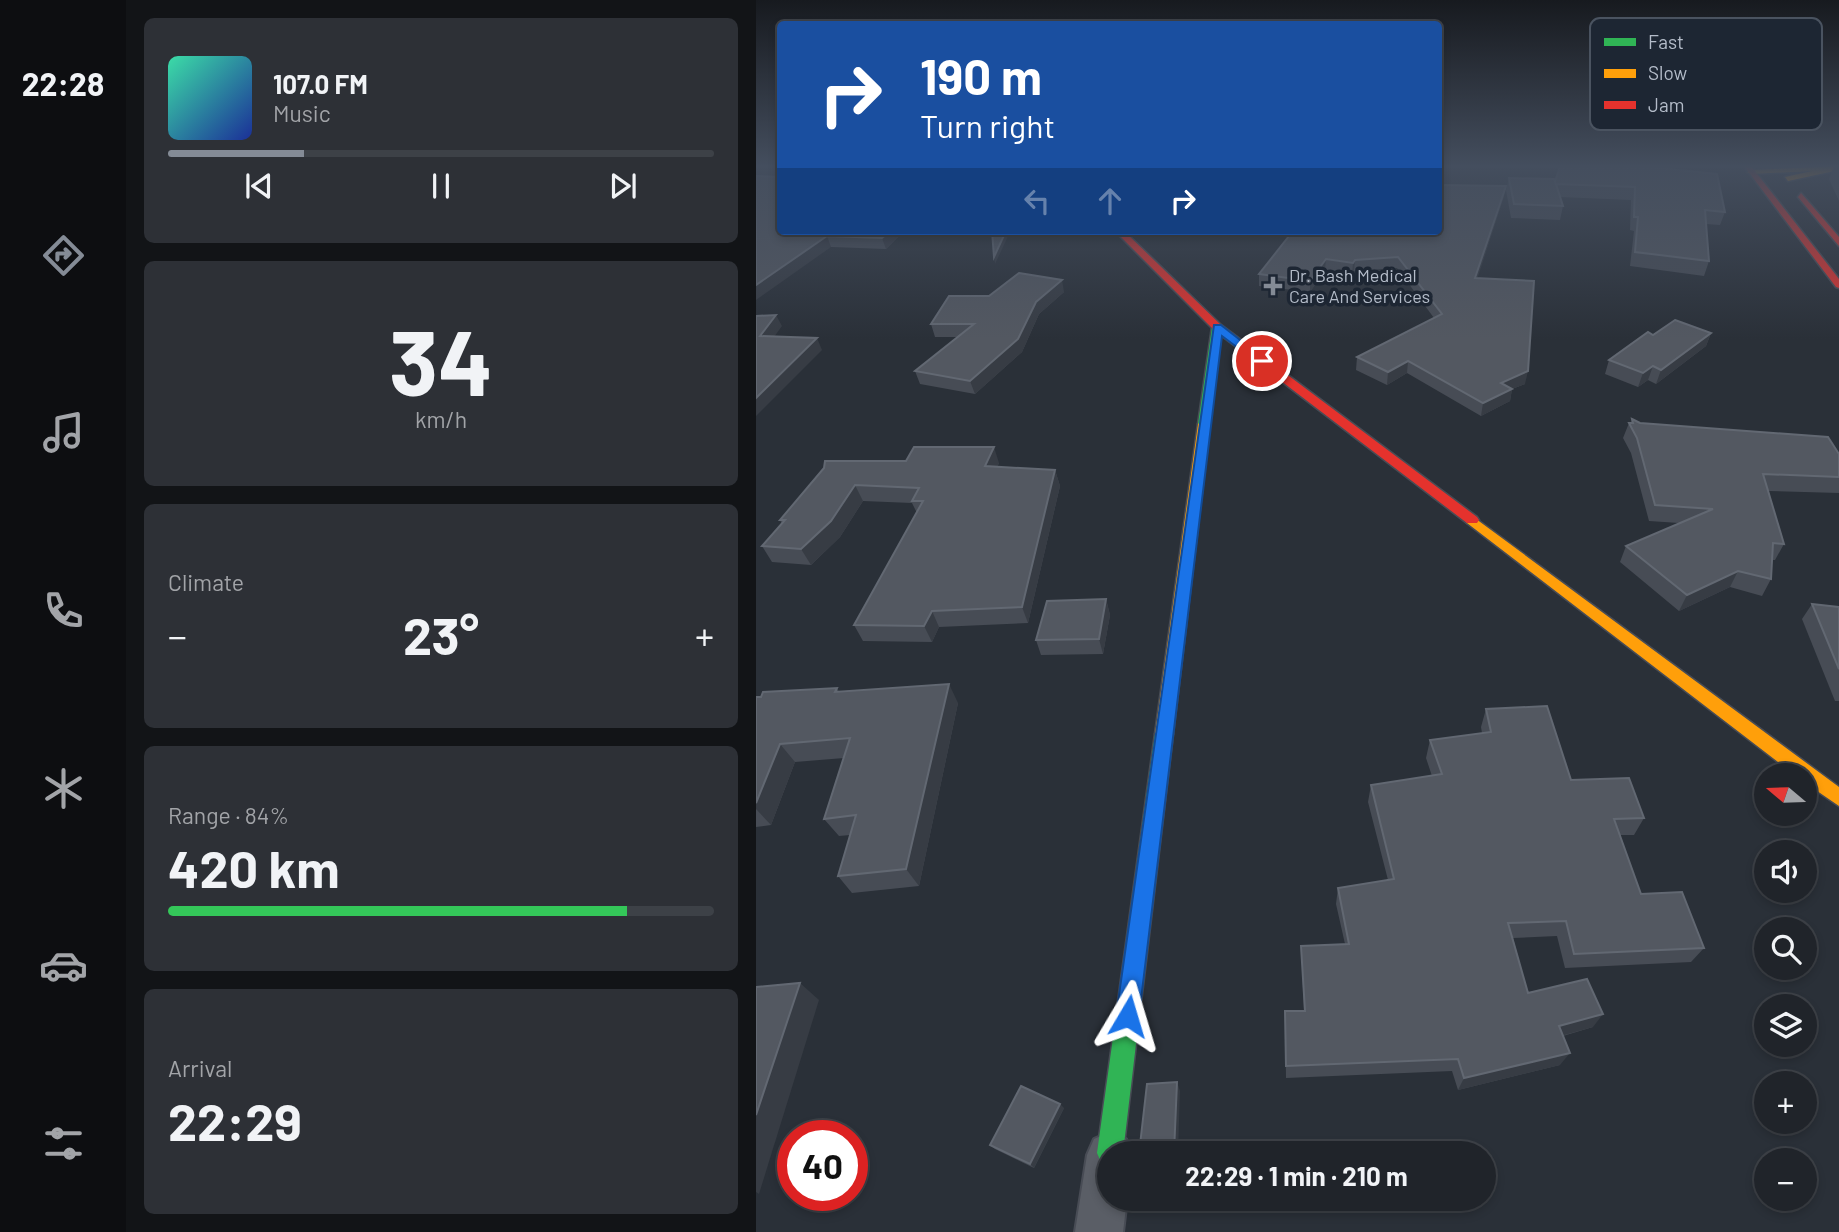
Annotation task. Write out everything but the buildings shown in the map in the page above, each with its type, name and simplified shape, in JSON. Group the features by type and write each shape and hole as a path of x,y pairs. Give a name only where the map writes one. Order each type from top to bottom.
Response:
{"street":[{"path":"1791,223 1839,285"},
{"path":"1824,223 1839,243"},
{"path":"1122,235 1217,327 1839,798"},
{"path":"1112,1141 1217,327"},
{"path":"1100,1232 1103,1211"}],"traffic: fast":[{"path":"1204,424 1217,327"},
{"path":"1112,1141 1164,734"}],"traffic: slow":[{"path":"1164,734 1204,424"},
{"path":"1472,520 1839,798"}],"traffic: jam":[{"path":"1791,223 1839,285"},
{"path":"1824,223 1839,243"},
{"path":"1123,235 1217,327 1472,520"}],"place":[{"name":"Dr. Bash Medical Care And Services","path":"1273,286"}],"route":[{"path":"1128,1016 1217,327 1262,361"}]}
